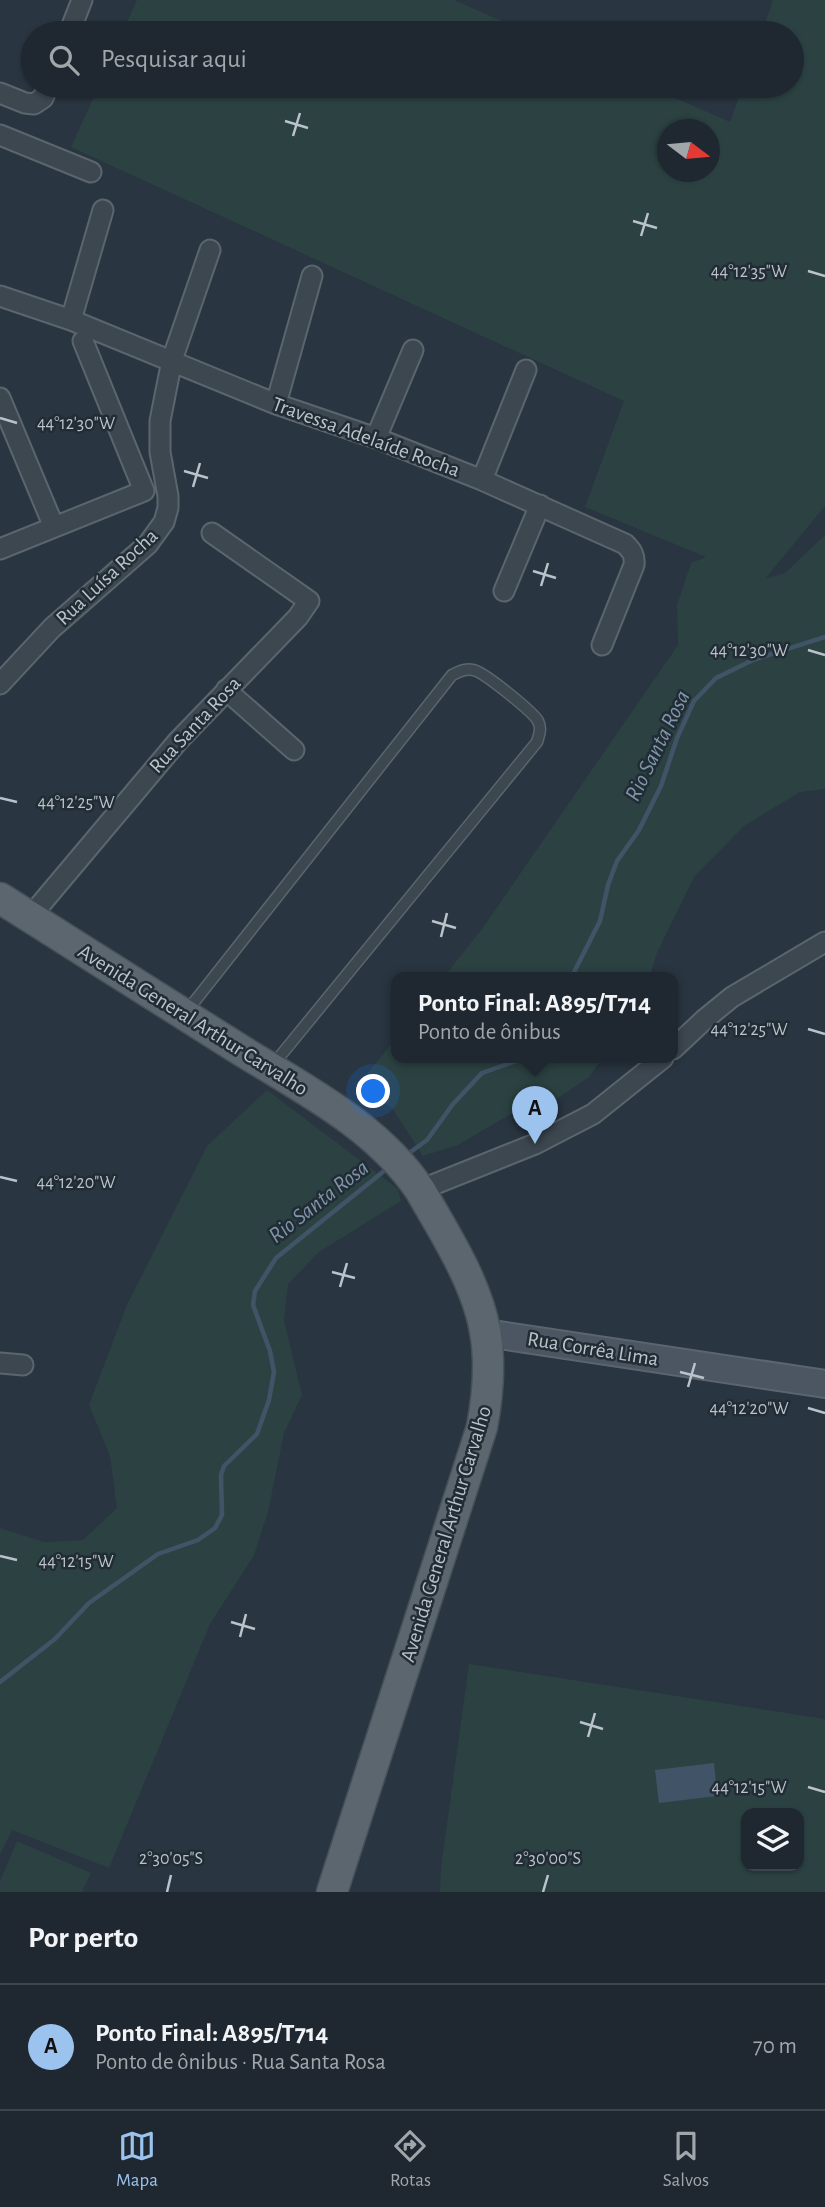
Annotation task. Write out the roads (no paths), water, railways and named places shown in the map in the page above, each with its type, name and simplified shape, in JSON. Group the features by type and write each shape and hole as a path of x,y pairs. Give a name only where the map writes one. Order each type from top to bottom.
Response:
{"main road":[{"name":"Avenida General Arthur Carvalho","path":"0,898 346,1118 382,1145 415,1183 475,1297 486,1333 489,1367 488,1397 482,1427 332,1892"}],"street":[{"path":"74,21 82,0"},
{"path":"0,93 25,103 34,104 43,98"},
{"path":"0,135 91,172"},
{"path":"71,320 103,210"},
{"name":"Rua Luísa Rocha","path":"0,684 52,628 148,544 164,522 168,496 159,438 172,360 210,250"},
{"path":"276,404 312,276"},
{"name":"Travessa Adelaíde Rocha","path":"0,296 71,320 276,404 376,438 482,480 625,544 635,558 632,574 603,645"},
{"path":"0,548 144,491 83,341"},
{"path":"376,438 414,350"},
{"path":"482,480 526,370"},
{"path":"0,398 54,527"},
{"path":"504,592 540,505"},
{"name":"Rua Santa Rosa","path":"30,917 178,741 298,617 309,601 212,533"},
{"path":"226,690 294,750"},
{"path":"678,1044 732,997 825,942"},
{"path":"415,1183 535,1144 593,1114 657,1063"},
{"name":"Rua Corrêa Lima","path":"486,1333 825,1384"},
{"path":"0,1363 23,1365"}],"lane":[{"path":"185,1015 452,675 461,670 485,674 537,718 541,729 537,742 270,1069"}],"water":[{"path":"714,1763 717,1796 659,1803 655,1770"}],"waterway":[{"name":"Rio Santa Rosa","path":"574,972 600,921 608,885 617,861 639,830 661,786 677,738 694,701 716,678 753,660 825,637"},
{"name":"Rio Santa Rosa","path":"405,1156 427,1140 453,1104 482,1073 511,1063"},
{"name":"Rio Santa Rosa","path":"0,1682 55,1639 89,1603 158,1554 198,1540 215,1528 222,1515 221,1475 224,1466 257,1434 269,1400 274,1372 270,1351 253,1305 255,1291 276,1258 389,1167"}],"place":[{"name":"Ponto Final: A895/T714","path":"535,1144"}]}
